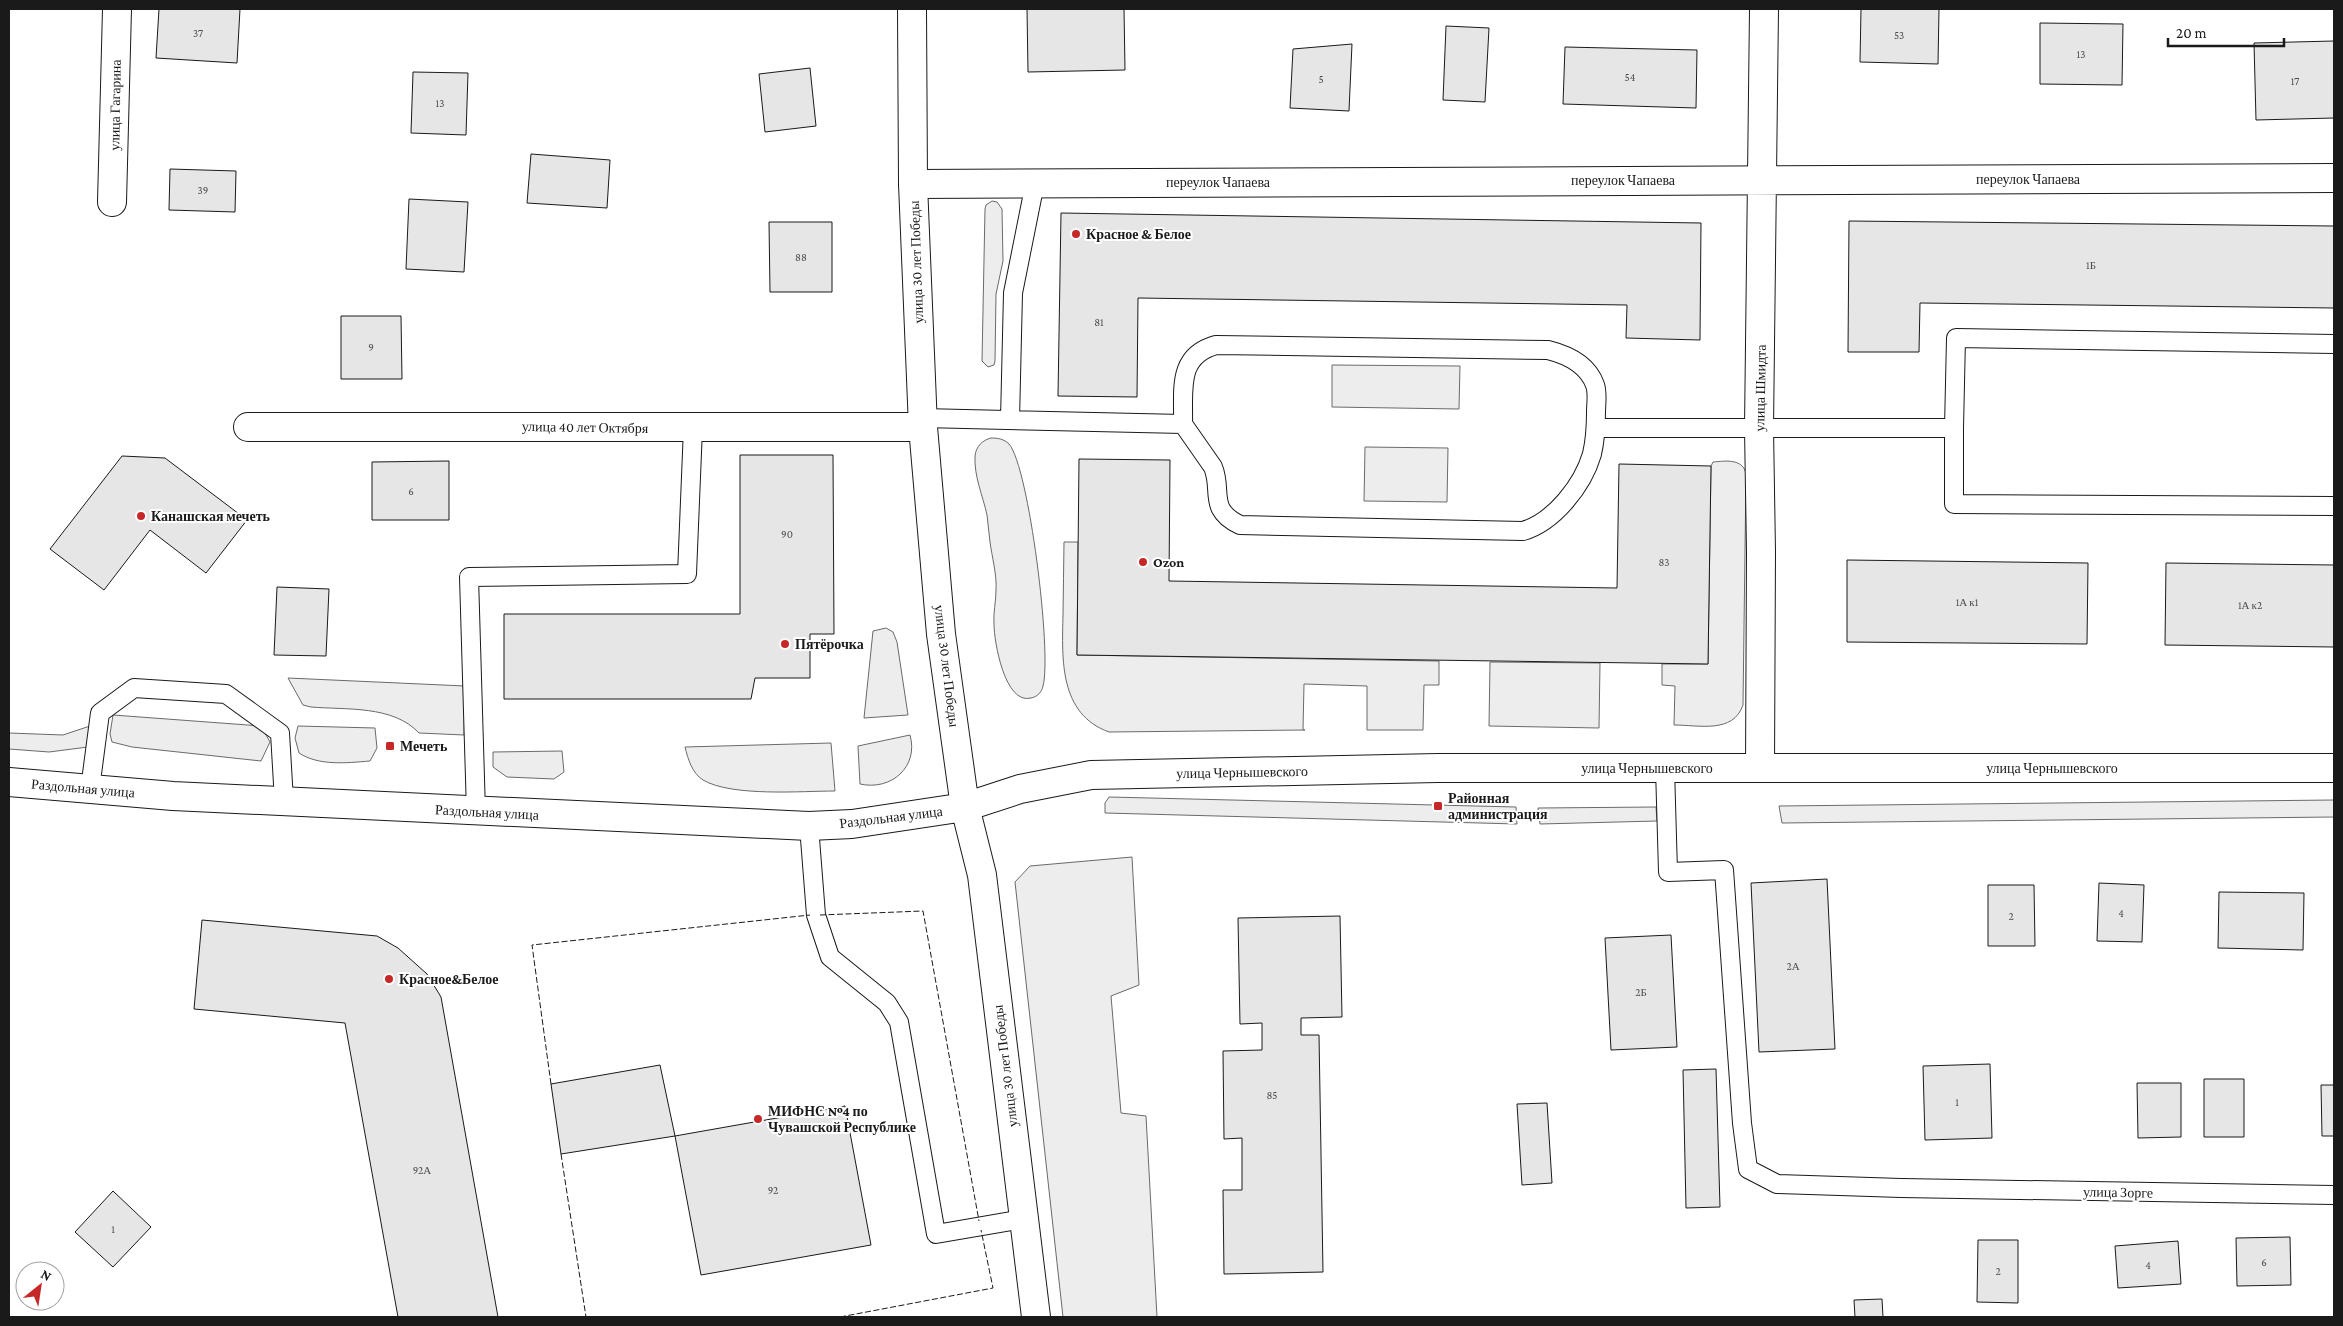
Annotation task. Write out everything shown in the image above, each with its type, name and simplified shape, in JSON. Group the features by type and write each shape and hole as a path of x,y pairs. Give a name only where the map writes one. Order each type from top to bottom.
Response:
{"street":[{"name":"улица Гагарина","path":"112,202 117,9"},
{"name":"улица 30 лет Победы","path":"912,9 913,184 922,423 941,634 965,807 982,875 1022,1219 1036,1317"},
{"name":"улица Шмидта","path":"1760,768 1762,552 1759,428 1764,9"},
{"name":"переулок Чапаева","path":"913,184 2334,178"},
{"name":"улица 40 лет Октября","path":"248,427 480,426 693,428 922,423"},
{"name":"улица Чернышевского","path":"965,807 1020,789 1091,775 1438,768 2334,768"},
{"name":"Раздольная улица","path":"9,782 173,796 476,812 809,826 852,824 965,807"}],"lane":[{"path":"1010,420 1013,294 1035,183"},
{"path":"2334,344 1956,338 1954,428 1954,504 2334,506"},
{"path":"1216,346 1548,350 1562,354 1586,371 1596,387 1596,428 1590,460 1564,504 1540,525 1522,531 1240,525 1225,515 1219,507 1216,496 1216,474 1213,467 1183,424 1184,381 1187,366 1194,356 1204,348 1216,346"},
{"path":"922,423 1010,420 1183,424"},
{"path":"476,812 469,577 687,574 693,428"},
{"path":"1596,428 1954,428"},
{"path":"90,789 100,713 134,688 226,694 280,733 284,801"},
{"name":"улица Зорге","path":"1664,768 1668,872 1724,870 1742,1123 1748,1169 1777,1184 1901,1188 2334,1195"},
{"path":"809,826 816,915 830,957 887,1003 899,1022 936,1234 1022,1219"}],"shaded area":[{"path":"992,201 997,202 1002,209 1003,261 996,294 995,361 994,365 988,367 982,361 985,209 986,205"},
{"path":"1332,365 1460,366 1459,409 1332,407"},
{"path":"991,438 1007,442 1017,460 1031,522 1037,561 1045,667 1042,690 1031,698 1022,698 1014,692 1003,670 996,644 994,620 995,572 987,515 975,464 978,446"},
{"path":"1365,447 1448,448 1447,502 1364,501"},
{"path":"1728,461 1737,463 1741,465 1746,474 1743,705 1732,720 1723,724 1714,726 1674,725 1675,686 1662,685 1662,664 1708,664 1711,466 1713,462"},
{"path":"1064,542 1078,542 1077,655 1439,661 1439,685 1424,685 1423,730 1367,730 1367,686 1304,684 1303,730 1305,730 1109,732 1093,724 1072,699 1064,667"},
{"path":"886,628 893,632 897,642 908,715 864,718 873,631"},
{"path":"1490,662 1600,663 1599,728 1489,726"},
{"path":"288,678 465,686 464,735 419,733 408,724 383,713 303,705"},
{"path":"113,715 261,726 270,742 261,761 132,747 112,742 110,734"},
{"path":"90,726 88,747 49,752 9,749 9,733 63,735"},
{"path":"298,726 375,728 377,748 370,761 333,763 315,760 299,753 295,738"},
{"path":"910,735 912,747 910,757 900,774 882,784 860,784 858,746"},
{"path":"831,743 835,791 768,792 731,789 716,785 703,780 696,774 689,761 685,747"},
{"path":"562,751 564,772 554,779 507,777 493,767 493,752"},
{"path":"1109,797 1516,807 1517,824 1105,813 1105,803"},
{"path":"2334,800 2334,817 1782,823 1779,806"},
{"path":"1656,807 1657,821 1540,824 1538,808"},
{"path":"1132,857 1139,985 1111,996 1121,1113 1146,1116 1157,1317 1063,1317 1015,882 1030,866"}],"building":[{"path":"159,9 240,9 237,63 156,58"},
{"path":"1027,9 1124,9 1125,70 1028,72"},
{"path":"1861,9 1939,9 1938,64 1860,62"},
{"path":"2040,23 2123,24 2122,85 2040,84"},
{"path":"1446,26 1489,28 1485,102 1443,100"},
{"path":"2334,41 2334,118 2256,120 2254,43"},
{"path":"1352,44 1349,111 1290,108 1293,49"},
{"path":"1565,47 1697,50 1696,108 1563,104"},
{"path":"810,68 816,126 765,132 759,74"},
{"path":"413,72 468,73 466,135 411,133"},
{"path":"531,154 610,160 607,208 527,203"},
{"path":"170,169 236,171 235,212 169,210"},
{"path":"409,199 468,202 464,272 406,269"},
{"path":"1061,213 1701,223 1700,340 1626,338 1627,305 1138,298 1137,397 1058,396"},
{"path":"1849,221 2334,226 2334,308 1920,303 1919,352 1848,352"},
{"path":"769,222 832,222 832,292 770,292"},
{"path":"341,316 401,316 402,379 341,379"},
{"path":"740,455 833,455 834,634 810,634 810,678 755,678 751,699 504,699 504,614 740,614"},
{"path":"122,456 165,458 247,520 206,573 150,530 104,590 50,549"},
{"path":"1079,459 1170,460 1169,581 1617,588 1619,464 1711,466 1708,664 1077,655"},
{"path":"449,461 449,520 372,520 372,462"},
{"path":"1847,560 2088,563 2087,644 1847,642"},
{"path":"2166,563 2334,565 2334,647 2165,645"},
{"path":"277,587 329,589 326,656 274,655"},
{"path":"1827,879 1835,1049 1759,1052 1751,883"},
{"path":"2099,883 2144,885 2142,942 2097,941"},
{"path":"1988,885 2034,885 2035,946 1988,946"},
{"path":"2219,892 2304,893 2303,950 2218,948"},
{"path":"1340,916 1342,1017 1301,1018 1301,1035 1319,1035 1323,1272 1224,1274 1223,1190 1242,1190 1242,1138 1224,1139 1223,1051 1262,1050 1262,1023 1240,1024 1238,918"},
{"path":"202,920 377,936 398,948 427,974 441,997 498,1317 398,1317 345,1023 194,1009"},
{"path":"1671,935 1677,1047 1611,1050 1605,938"},
{"path":"1990,1064 1992,1138 1925,1140 1923,1066"},
{"path":"660,1065 675,1136 561,1154 551,1084"},
{"path":"1716,1069 1720,1207 1686,1208 1683,1070"},
{"path":"2204,1079 2244,1079 2244,1137 2204,1137"},
{"path":"2137,1083 2181,1083 2181,1137 2138,1138"},
{"path":"2321,1085 2334,1085 2334,1136 2322,1136"},
{"path":"1547,1103 1552,1183 1522,1185 1517,1104"},
{"path":"845,1106 871,1245 701,1275 675,1136"},
{"path":"113,1191 151,1227 113,1267 75,1232"},
{"path":"2290,1237 2291,1285 2237,1286 2236,1238"},
{"path":"1978,1240 2018,1240 2018,1303 1977,1302"},
{"path":"2178,1241 2181,1284 2118,1288 2115,1246"},
{"path":"1882,1299 1883,1317 1855,1317 1854,1300"}],"fence":[{"path":"820,915 923,911 979,1221"},
{"path":"551,1084 532,945 810,915"},
{"path":"561,1154 586,1317"},
{"path":"840,1317 993,1288 981,1230"}],"place":[{"name":"Красное & Белое","path":"1076,234"},
{"name":"Канашская мечеть","path":"141,516"},
{"name":"Ozon","path":"1143,562"},
{"name":"Пятёрочка","path":"785,644"},
{"name":"Мечеть","path":"390,746"},
{"name":"Районная администрация","path":"1438,806"},
{"name":"Красное&Белое","path":"389,979"},
{"name":"МИФНС №4 по Чувашской Республике","path":"758,1119"}]}
